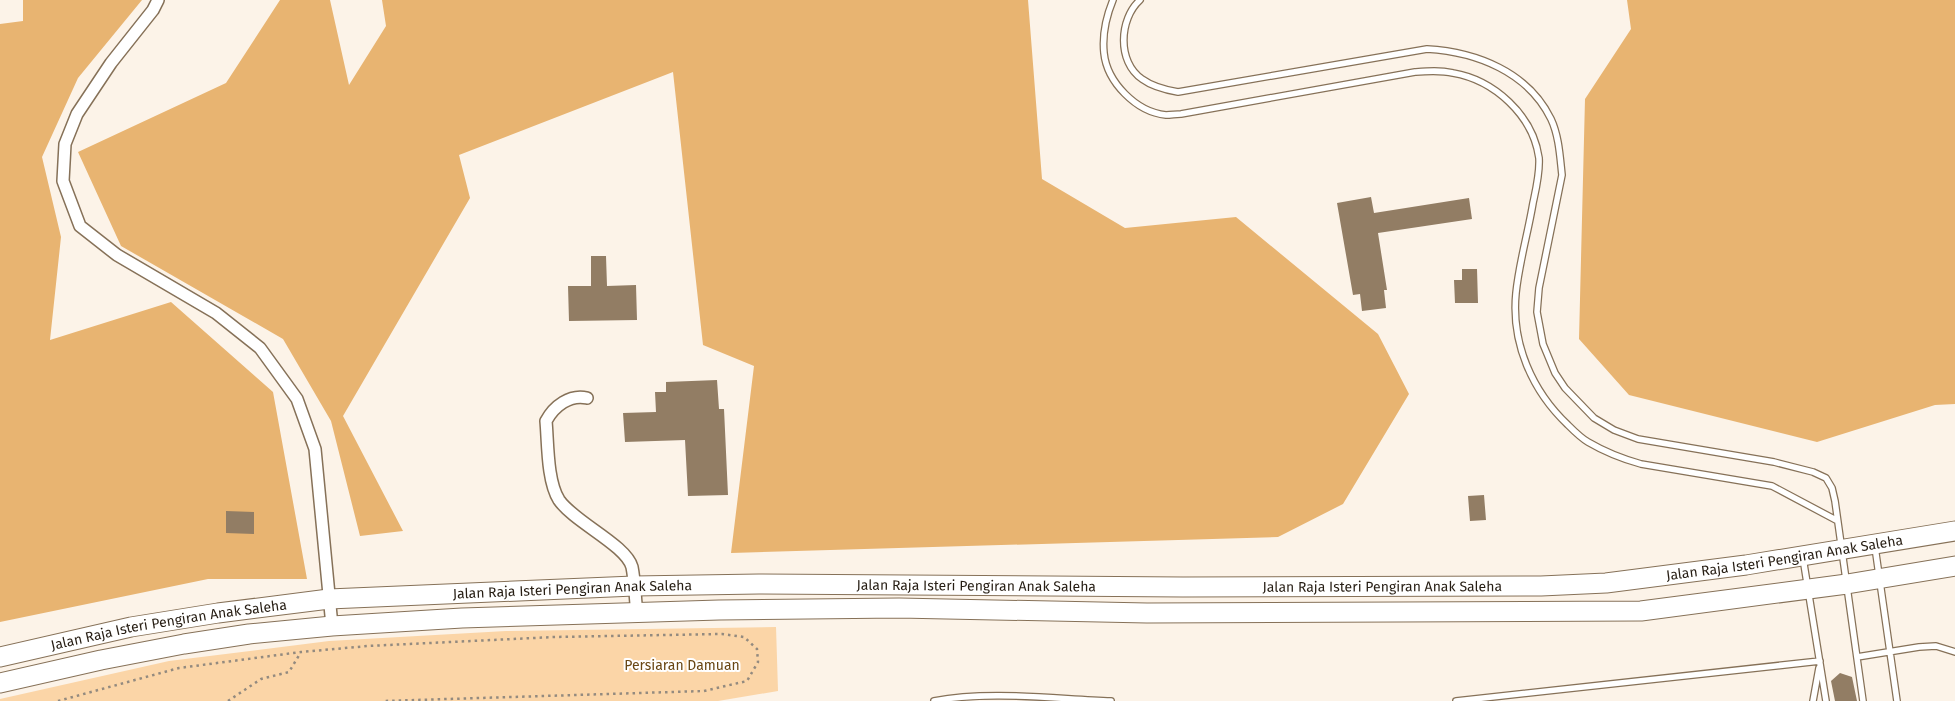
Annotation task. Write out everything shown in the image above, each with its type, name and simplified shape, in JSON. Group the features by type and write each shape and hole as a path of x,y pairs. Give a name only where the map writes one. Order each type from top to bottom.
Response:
{"main road":[{"name":"Jalan Raja Isteri Pengiran Anak Saleha","path":"0,657 131,627 218,612 328,599 634,586 759,584 1183,587 1541,586 1606,583 1803,556 1955,531"},
{"name":"Jalan Raja Isteri Pengiran Anak Saleha","path":"0,683 101,660 249,634 332,626 462,618 900,608 1147,613 1641,611 1692,606 1808,588 1847,584 1955,566"}],"street":[{"path":"158,0 153,10 112,63 77,114 65,144 63,181 80,226 117,255 216,313 260,348 297,399 315,449 332,626"},
{"path":"587,398 581,396 558,404 546,420 553,487 560,500 570,511 623,554 631,566 637,613"}],"lane":[{"path":"1114,0 1107,16 1104,36 1104,54 1110,73 1121,90 1133,100 1150,110 1165,115 1181,114 1415,72 1436,71 1454,73 1472,78 1491,87 1508,100 1525,121 1534,140 1538,158 1538,179 1516,293 1517,328 1521,348 1529,371 1542,396 1554,412 1587,442 1623,459 1641,464 1772,486 1836,520"},
{"path":"1140,0 1129,13 1126,23 1124,35 1127,58 1140,79 1170,91 1178,92 1427,49 1446,50 1484,59 1513,75 1528,88 1551,120 1557,139 1562,175 1539,288 1538,312 1543,344 1555,373 1565,388 1594,418 1614,430 1638,439 1774,462 1813,472 1826,478 1832,488 1863,701"},
{"path":"1875,544 1897,701"},
{"path":"1803,556 1826,701"},
{"path":"1857,656 1936,646 1955,652"},
{"path":"1456,701 1820,661"},
{"path":"1813,701 1820,661"},
{"path":"934,701 955,697 982,696 1111,701"}],"path":[{"path":"58,701 179,668 300,652 368,646 554,637 722,634 744,636 757,649 758,662 747,681 704,691 384,701"},
{"path":"228,701 261,678 289,672 300,652"}],"green space":[{"name":"Persiaran Damuan","path":"776,627 778,691 718,701 0,701 0,699 169,661 329,641 506,631"}],"shaded area":[{"path":"23,0 142,0 78,78 42,157 61,237 50,340 171,302 273,392 307,579 208,579 0,622 0,24 23,21"},
{"path":"280,0 330,0 349,85 386,26 382,0 1028,0 1042,179 1125,228 1236,217 1378,334 1409,394 1343,504 1278,537 731,553 754,366 703,345 673,72 459,155 470,198 343,416 403,531 360,536 331,421 283,339 121,246 78,152 226,83"},
{"path":"1627,0 1955,0 1955,404 1935,405 1817,442 1629,395 1579,339 1585,99 1631,29"}],"building":[{"path":"1371,197 1374,213 1469,198 1472,219 1378,233 1387,290 1384,290 1386,308 1362,311 1360,294 1353,295 1337,203"},
{"path":"591,256 606,256 607,286 636,285 637,320 569,321 568,286 591,286"},
{"path":"1462,269 1477,269 1478,303 1455,303 1454,280 1462,280"},
{"path":"717,380 719,409 724,409 728,495 688,496 685,440 625,442 623,413 656,412 655,392 666,392 666,382"},
{"path":"1484,495 1486,520 1470,521 1468,496"},
{"path":"226,511 254,512 254,534 226,533"},
{"path":"1840,673 1852,677 1857,701 1835,701 1831,681"}]}
